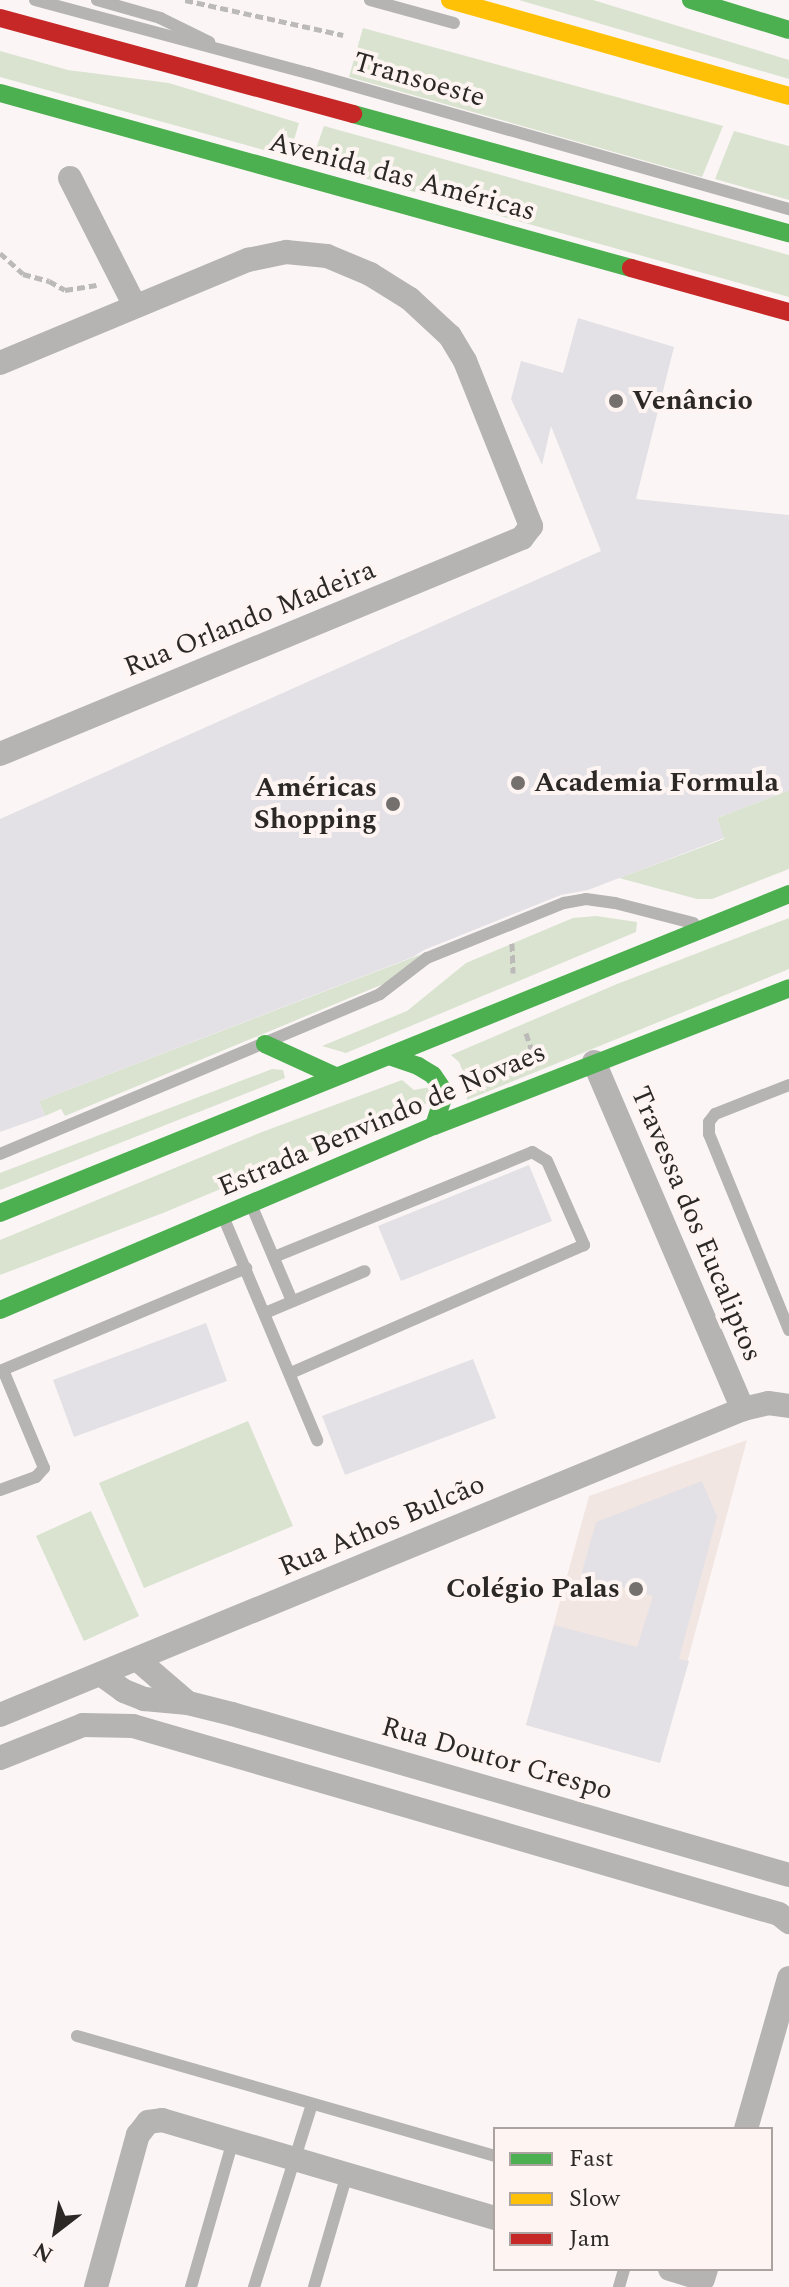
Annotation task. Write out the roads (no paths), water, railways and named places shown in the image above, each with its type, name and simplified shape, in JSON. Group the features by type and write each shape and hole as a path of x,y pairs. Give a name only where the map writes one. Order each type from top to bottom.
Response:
{"main road":[{"path":"450,0 789,96"},
{"path":"691,0 789,30"},
{"name":"Avenida das Américas","path":"0,18 789,233"},
{"name":"Avenida das Américas","path":"0,93 789,312"},
{"name":"Estrada Benvindo de Novaes","path":"0,1213 789,894"},
{"name":"Estrada Benvindo de Novaes","path":"0,1310 224,1218 434,1126 789,988"},
{"path":"265,1044 335,1076"},
{"path":"389,1056 418,1066 433,1075 441,1087 442,1101 434,1126"}],"street":[{"path":"0,363 135,306 70,178"},
{"name":"Rua Orlando Madeira","path":"0,754 522,538 531,526 531,518 465,361 450,336 410,299 370,274 327,256 286,252 248,260 135,306"},
{"name":"Travessa dos Eucaliptos","path":"594,1062 743,1409"},
{"name":"Rua Athos Bulcão","path":"0,1715 743,1409 768,1403 789,1406"},
{"name":"Rua Doutor Crespo","path":"138,1660 188,1703"},
{"name":"Rua Doutor Crespo","path":"102,1675 124,1691 144,1699 188,1703 789,1875"},
{"path":"0,1758 83,1725 133,1726 779,1914 789,1922"},
{"path":"747,2127 789,1978"},
{"path":"96,2287 138,2135 148,2122 162,2120 493,2217"},
{"path":"677,2271 703,2278"}],"lane":[{"name":"Transoeste","path":"35,0 789,209"},
{"path":"97,0 160,18 237,55"},
{"path":"370,0 466,26"},
{"path":"0,1154 380,994 427,958 564,903 586,899 615,903 704,926"},
{"path":"789,1085 715,1114 709,1122 709,1134 789,1330"},
{"path":"274,1257 532,1152 547,1161 584,1245 291,1373"},
{"path":"252,1206 292,1301"},
{"path":"224,1218 317,1440"},
{"path":"0,1490 36,1477 44,1468 2,1371 246,1268"},
{"path":"265,1313 365,1271"},
{"path":"77,2036 493,2155"},
{"path":"254,2287 278,2203 296,2158 312,2104"},
{"path":"191,2287 233,2141"},
{"path":"314,2287 347,2174"}],"place":[{"name":"Venâncio","path":"616,401"},
{"name":"Academia Formula","path":"518,783"},
{"name":"Américas Shopping","path":"393,804"},
{"name":"Colégio Palas","path":"636,1589"}]}
